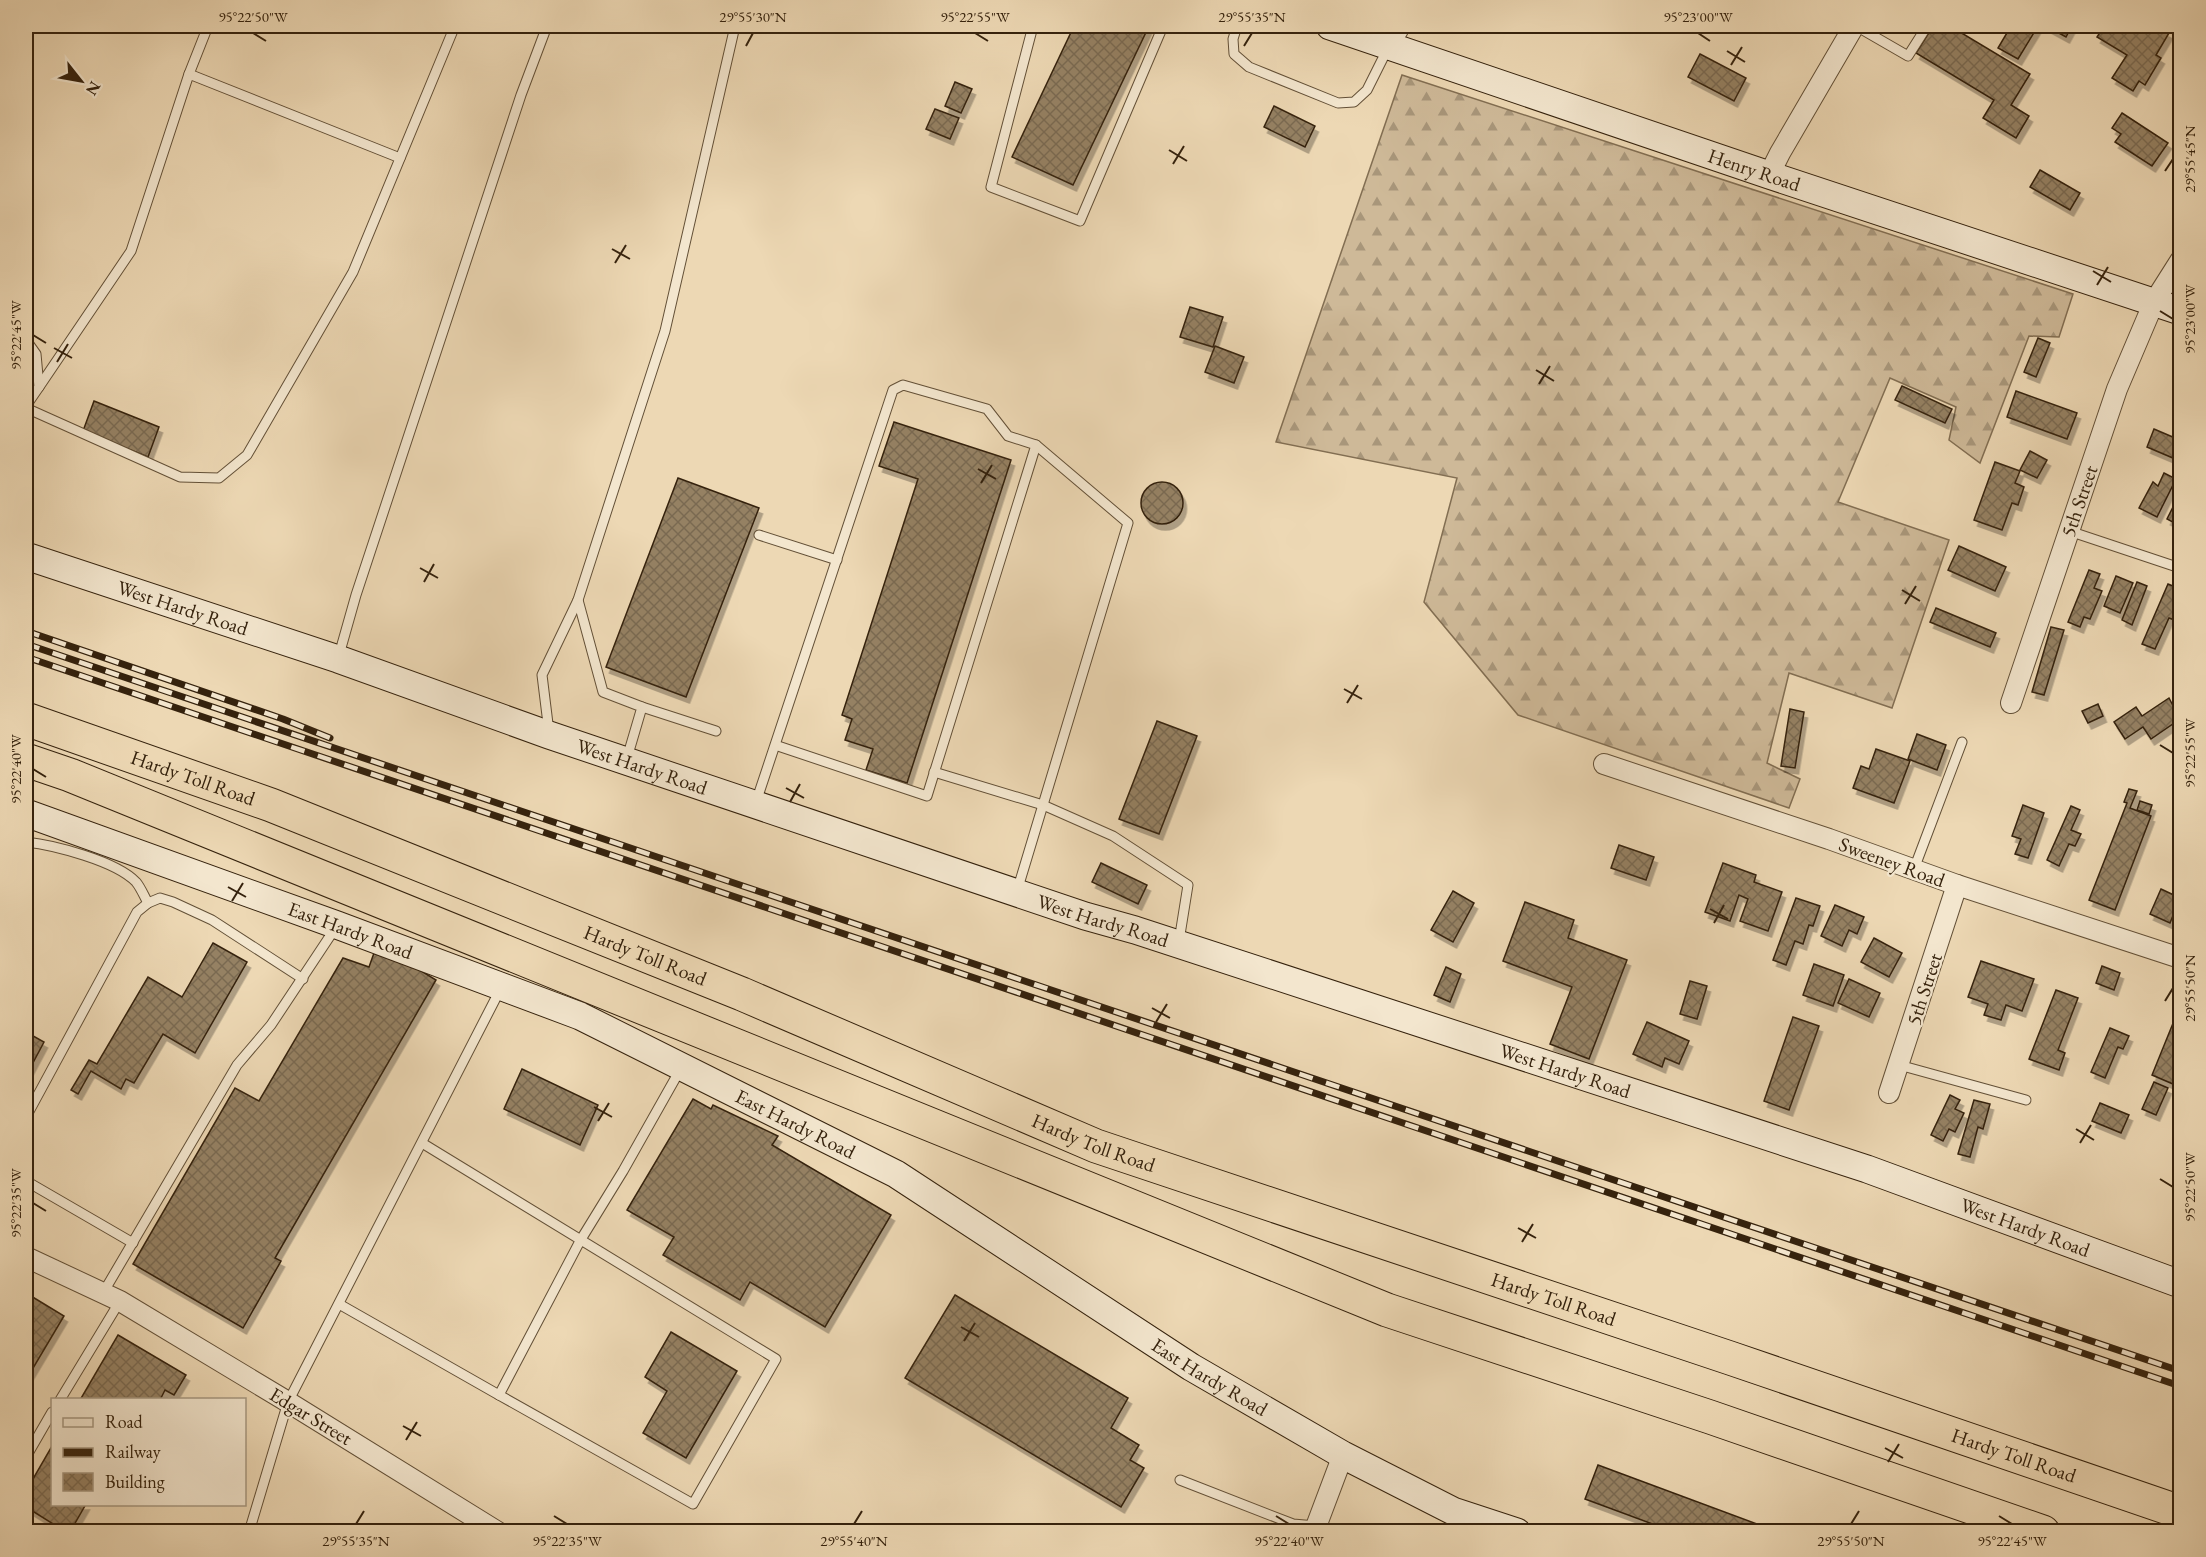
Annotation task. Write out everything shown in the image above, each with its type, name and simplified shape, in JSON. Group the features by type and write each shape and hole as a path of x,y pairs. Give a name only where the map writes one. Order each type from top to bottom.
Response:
{"highway":[{"name":"Hardy Toll Road","path":"26,719 271,805 742,994 1096,1146 2181,1512"},
{"name":"Hardy Toll Road","path":"26,760 70,775 1387,1310 1710,1417 2043,1532"}],"main road":[{"name":"Henry Road","path":"1330,26 1394,36 1620,123 1769,175 2181,311"},
{"name":"West Hardy Road","path":"26,556 338,659 549,735 1017,893 1867,1169 2181,1284"},
{"name":"East Hardy Road","path":"26,813 502,985 580,1016 896,1174 1191,1367 1343,1455 1453,1511 1517,1532"}],"street":[{"path":"1769,175 1855,26"},
{"name":"5th Street","path":"2011,703 2117,389 2154,302 2181,261"},
{"name":"Sweeney Road","path":"1604,764 1957,885 2181,958"},
{"name":"5th Street","path":"1889,1093 1957,885"},
{"name":"Edgar Street","path":"26,1257 111,1297 288,1402 498,1532"},
{"path":"1321,1530 1343,1455"}],"lane":[{"path":"208,26 189,75 131,252 26,407 180,477 219,478 248,455 353,272 454,28"},
{"path":"338,659 356,595 520,95 547,26"},
{"path":"549,735 542,675 578,600 665,331 735,26"},
{"path":"1034,26 991,187 1080,221 1163,26"},
{"path":"1237,26 1233,39 1234,54 1249,67 1338,103 1354,102 1367,90 1394,36"},
{"path":"1855,26 1908,56 1927,26"},
{"path":"189,75 400,158"},
{"path":"26,340 36,354 39,387"},
{"path":"756,804 893,390 903,385 987,409 1008,436 1036,446 1128,523 1017,893"},
{"path":"775,746 927,796 1036,446"},
{"path":"2069,531 2181,568"},
{"path":"759,535 837,560"},
{"path":"578,600 603,692 716,731"},
{"path":"626,761 642,707"},
{"path":"1914,869 1962,742"},
{"path":"934,772 1043,805 1113,836 1188,885 1179,944"},
{"path":"26,842 51,845 107,864 126,874 138,884 148,903"},
{"path":"26,1117 137,912 148,903 160,898 202,916 303,979"},
{"path":"61,1398 111,1297 133,1243 211,1106 237,1065 271,1025 338,925"},
{"path":"249,1532 288,1402 502,985"},
{"path":"1899,1065 2026,1100"},
{"path":"499,1395 580,1241 623,1171 681,1067"},
{"path":"339,1304 693,1504 776,1359 422,1143"},
{"path":"26,1181 133,1243"},
{"path":"26,1457 51,1414"},
{"path":"1180,1480 1293,1524 1321,1530"}],"green space":[{"path":"1402,75 2073,294 2059,337 2029,336 1980,463 1949,440 1956,407 1890,378 1838,502 1949,540 1892,708 1789,673 1767,763 1800,779 1789,808 1518,715 1424,602 1457,478 1276,442"}],"building":[{"path":"1074,26 1149,26 1073,185 1012,157"},
{"path":"1933,26 1950,26 2030,74 2011,105 2029,116 2016,138 1983,118 1994,100 1916,53"},
{"path":"2011,26 2038,26 2018,59 1998,48"},
{"path":"2046,26 2072,26 2066,37"},
{"path":"2104,26 2156,26 2169,33 2156,55 2161,58 2145,85 2139,81 2133,91 2112,78 2127,55 2097,37"},
{"path":"1700,54 1746,78 1734,101 1688,77"},
{"path":"955,82 972,89 961,113 945,106"},
{"path":"1274,106 1315,126 1305,147 1264,127"},
{"path":"935,109 959,118 950,139 926,129"},
{"path":"2122,113 2168,143 2152,166 2115,142 2121,134 2112,128"},
{"path":"2040,170 2080,193 2070,210 2030,187"},
{"path":"1190,307 1223,317 1213,347 1180,337"},
{"path":"2038,338 2050,343 2036,377 2024,372"},
{"path":"1215,346 1244,357 1234,383 1205,372"},
{"path":"1902,386 1952,409 1945,423 1895,400"},
{"path":"2016,391 2077,413 2067,439 2007,417"},
{"path":"94,401 159,427 148,457 83,431"},
{"path":"894,422 1011,460 907,783 866,770 873,749 845,740 852,719 842,715 918,479 879,466"},
{"path":"2154,429 2175,438 2173,444 2180,447 2180,461 2147,447"},
{"path":"2030,451 2047,460 2037,478 2020,470"},
{"path":"1995,462 2020,471 2015,483 2024,487 2018,505 2012,503 2002,530 1974,520"},
{"path":"2164,473 2176,479 2157,517 2139,508 2153,482 2158,486"},
{"path":"678,478 759,508 686,697 606,667"},
{"path":"1162,482 1177,488 1183,503 1177,518 1162,524 1147,518 1141,503 1147,488"},
{"path":"2180,493 2180,526 2167,519"},
{"path":"1959,546 2006,567 1995,591 1948,570"},
{"path":"2089,570 2100,574 2094,588 2102,591 2090,619 2084,617 2080,627 2068,622"},
{"path":"2116,576 2133,583 2120,613 2104,606"},
{"path":"2137,582 2147,586 2132,625 2122,620"},
{"path":"2168,584 2180,589 2175,600 2180,603 2180,614 2177,621 2169,618 2155,649 2142,644"},
{"path":"1936,608 1996,633 1990,647 1930,622"},
{"path":"2051,627 2064,630 2044,695 2032,692"},
{"path":"2169,698 2180,719 2151,739 2143,727 2125,739 2114,722 2136,707 2142,716"},
{"path":"2098,704 2103,716 2088,723 2082,711"},
{"path":"1790,709 1804,712 1795,768 1781,766"},
{"path":"1157,721 1197,736 1159,834 1119,819"},
{"path":"1917,734 1946,745 1937,770 1908,759"},
{"path":"1876,749 1910,761 1894,803 1853,788 1861,766 1869,769"},
{"path":"2129,789 2137,791 2130,808 2151,816 2115,910 2089,900 2127,803 2124,802"},
{"path":"2140,801 2152,805 2149,814 2137,810"},
{"path":"2023,805 2044,813 2028,858 2015,854 2021,839 2012,836"},
{"path":"2071,806 2080,810 2071,830 2081,834 2075,846 2069,844 2059,866 2047,860"},
{"path":"1619,845 1654,857 1646,880 1611,868"},
{"path":"1101,863 1147,885 1138,904 1092,882"},
{"path":"1723,863 1756,875 1754,882 1782,892 1768,931 1740,921 1748,899 1739,895 1730,921 1705,912"},
{"path":"2161,889 2180,898 2170,923 2150,914"},
{"path":"1453,891 1474,903 1453,942 1431,930"},
{"path":"1796,898 1820,906 1813,926 1809,925 1803,944 1795,941 1786,965 1773,960"},
{"path":"1525,902 1574,920 1568,938 1627,960 1589,1059 1550,1044 1572,987 1503,961"},
{"path":"1835,905 1864,917 1857,934 1849,930 1842,946 1821,936"},
{"path":"1874,938 1902,953 1889,977 1861,962"},
{"path":"213,943 247,962 195,1053 163,1034 134,1083 126,1079 121,1089 91,1071 78,1094 71,1090 89,1060 97,1064 148,977 182,997"},
{"path":"374,953 418,969 436,980 275,1258 281,1261 243,1328 133,1264 235,1088 259,1101 343,958 369,967"},
{"path":"1981,961 2034,979 2022,1011 2006,1005 2001,1020 1984,1015 1988,1004 1968,997"},
{"path":"1814,964 1844,975 1833,1006 1803,995"},
{"path":"2102,966 2120,973 2114,990 2096,983"},
{"path":"1446,967 1461,974 1450,1002 1434,995"},
{"path":"1849,979 1880,993 1869,1017 1838,1003"},
{"path":"1690,981 1707,986 1697,1019 1680,1014"},
{"path":"2056,990 2078,998 2058,1050 2065,1053 2059,1070 2029,1059"},
{"path":"2178,1011 2180,1011 2180,1087 2152,1075"},
{"path":"1793,1017 1819,1026 1789,1110 1764,1101"},
{"path":"1647,1022 1689,1041 1679,1064 1665,1058 1662,1067 1633,1054"},
{"path":"2110,1028 2129,1036 2123,1049 2118,1047 2105,1078 2091,1072"},
{"path":"26,1032 44,1042 26,1076"},
{"path":"522,1069 598,1105 580,1145 504,1109"},
{"path":"2154,1082 2168,1088 2156,1115 2142,1109"},
{"path":"1950,1095 1960,1100 1955,1109 1964,1113 1955,1132 1949,1129 1943,1141 1931,1135"},
{"path":"693,1099 711,1109 713,1105 778,1136 772,1145 891,1215 825,1327 750,1282 740,1300 663,1255 674,1237 627,1210"},
{"path":"1974,1100 1990,1104 1983,1129 1978,1127 1970,1157 1958,1154"},
{"path":"2100,1103 2129,1115 2121,1133 2092,1121"},
{"path":"26,1293 64,1316 26,1380"},
{"path":"955,1295 1128,1398 1111,1428 1139,1445 1130,1460 1144,1468 1121,1507 905,1378"},
{"path":"671,1332 737,1371 686,1458 643,1433 667,1391 645,1377"},
{"path":"118,1335 186,1375 174,1395 165,1390 161,1398 81,1398"},
{"path":"51,1448 51,1506 85,1506 70,1532 66,1532 26,1507 26,1491"},
{"path":"1598,1465 1765,1527 1763,1532 1665,1532 1666,1529 1585,1499"}],"railway":[{"path":"26,631 283,719 330,738"},
{"path":"26,644 2180,1371"},
{"path":"26,657 2180,1386"}]}
